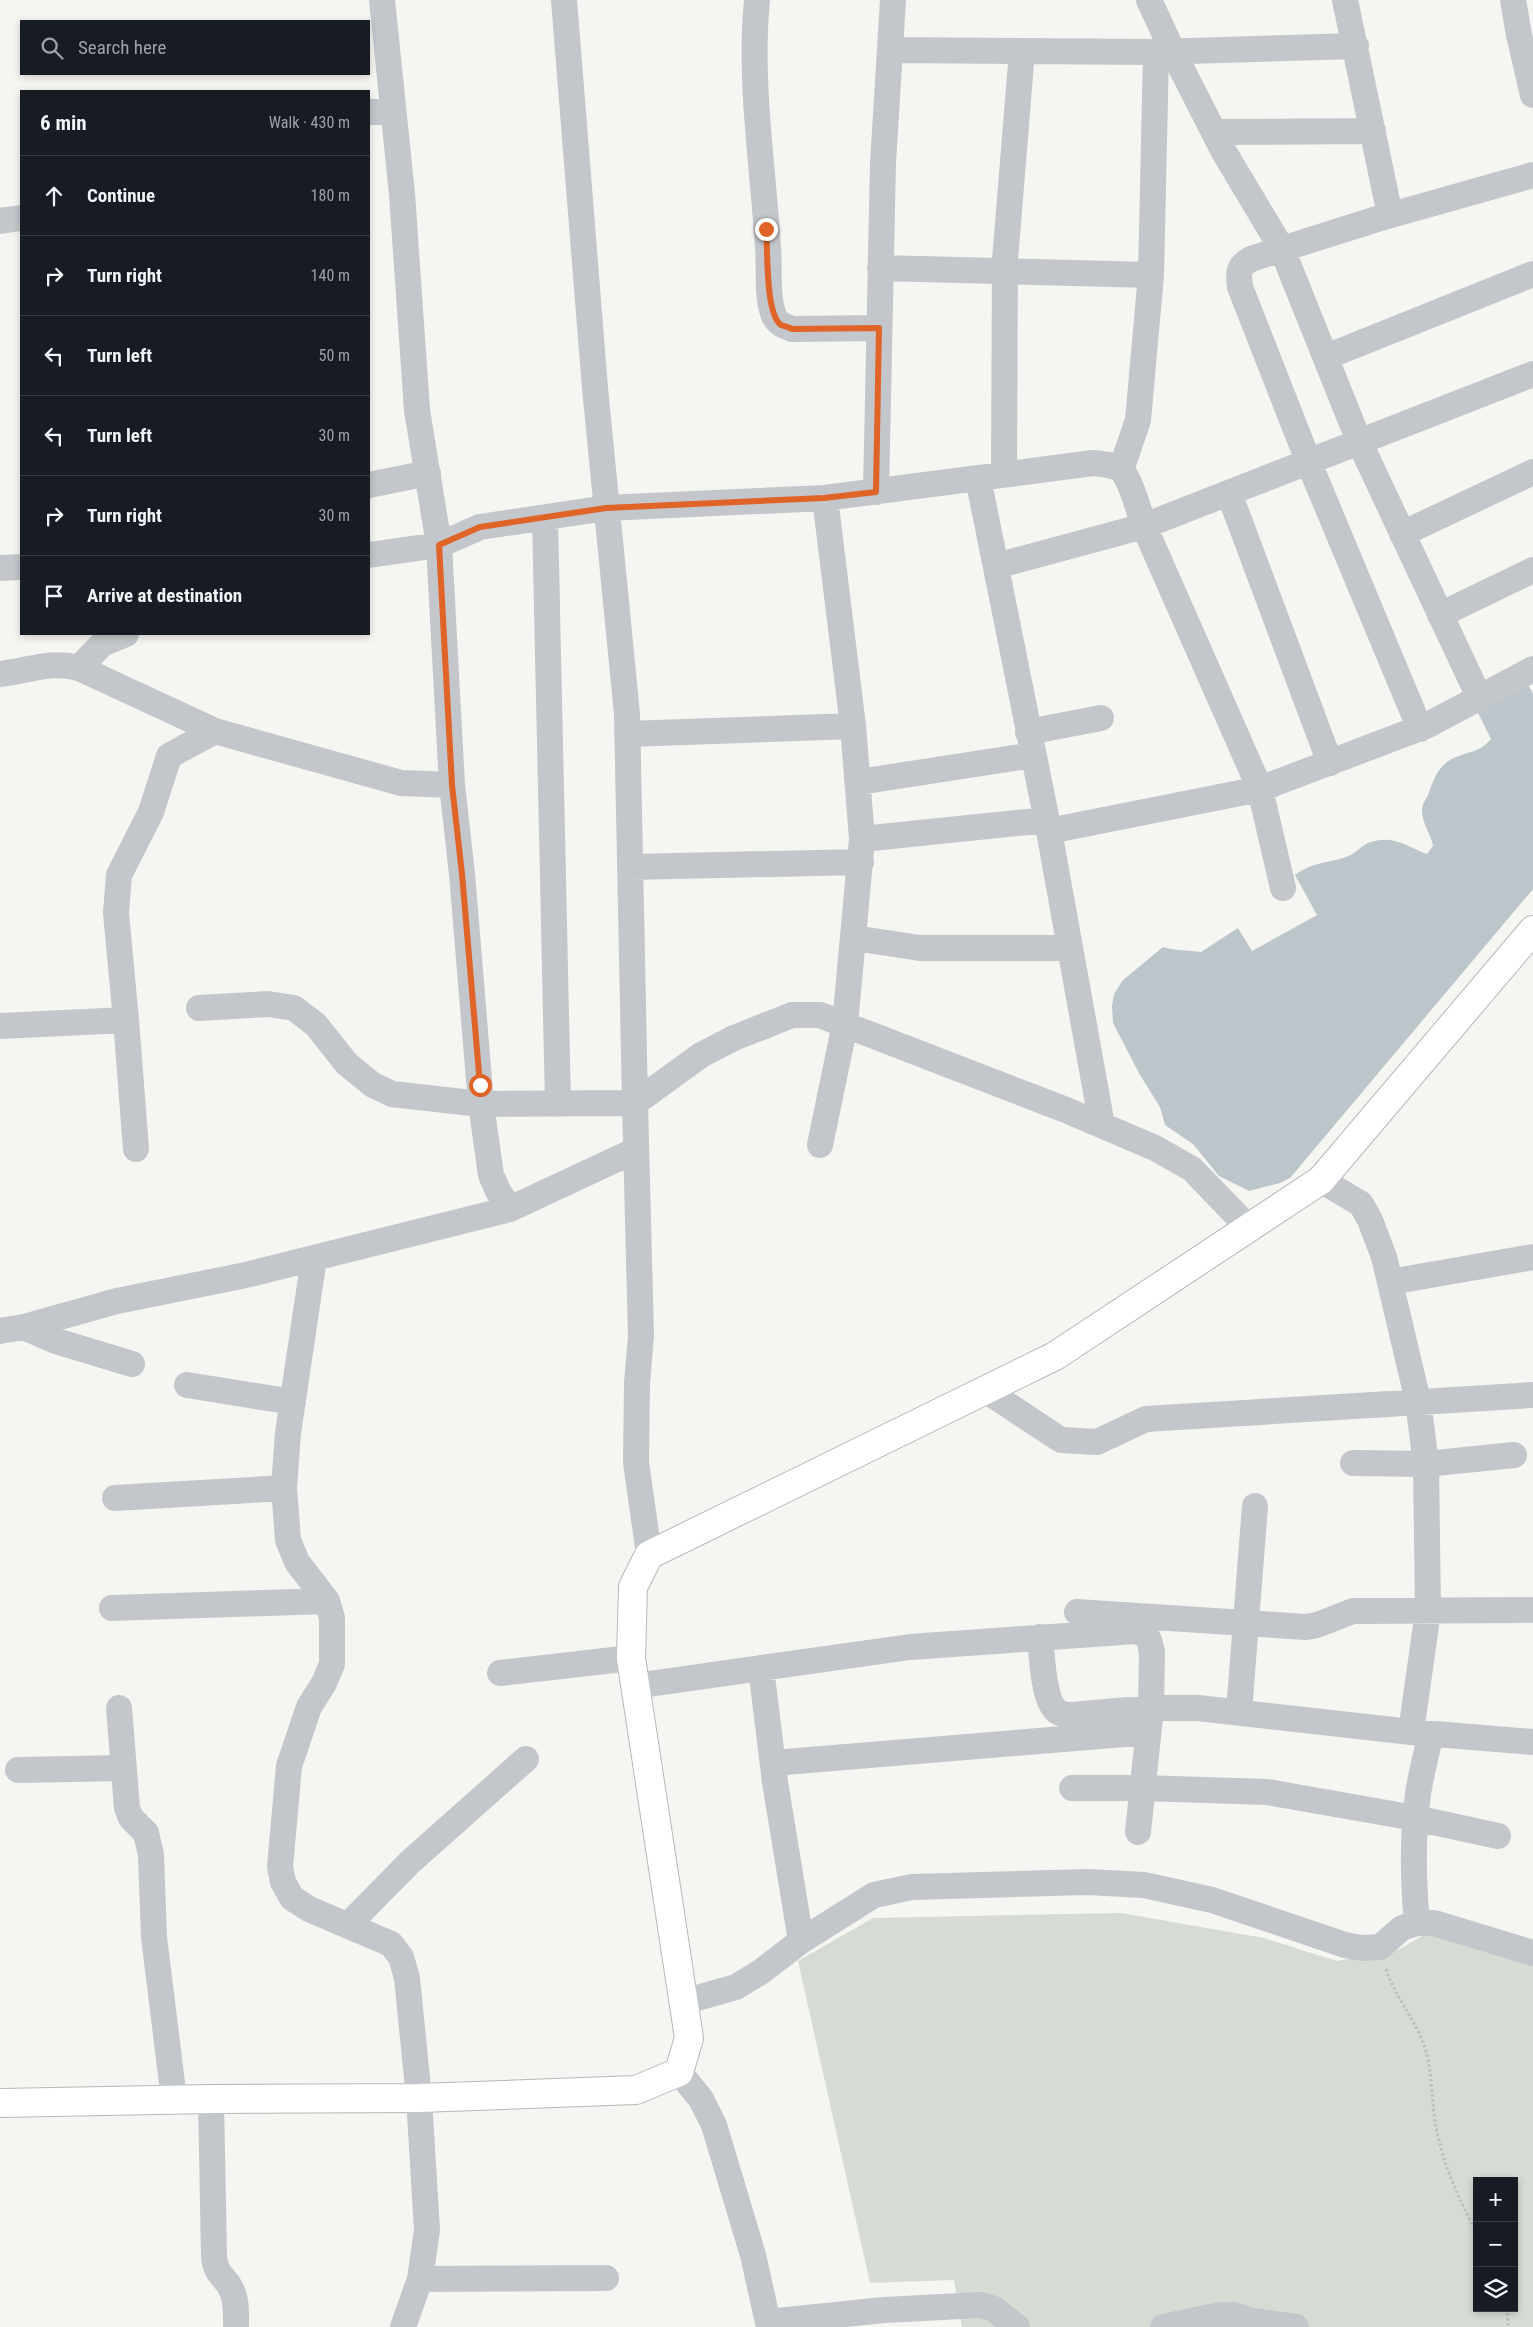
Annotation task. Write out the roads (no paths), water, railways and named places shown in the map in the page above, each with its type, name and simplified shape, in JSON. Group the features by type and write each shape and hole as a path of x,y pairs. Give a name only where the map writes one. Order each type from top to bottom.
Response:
{"main road":[{"path":"0,2103 211,2098 419,2098 636,2090 679,2072 689,2038 630,1658 633,1587 648,1555 1055,1356 1320,1180 1533,930"}],"street":[{"path":"382,0 381,111 402,194 417,410 439,545 452,785 463,883 481,1104 491,1175 498,1191 510,1209"},
{"path":"564,0 594,388 627,734 640,1336 637,1383 636,1462 648,1555"},
{"path":"757,0 757,120 770,295 774,316 780,324 792,329 879,328"},
{"path":"876,492 883,163 893,0"},
{"path":"1149,0 1164,52 1214,132 1282,250 1359,441 1480,699"},
{"path":"1345,0 1390,215"},
{"path":"1520,3 1519,35 1533,95"},
{"path":"890,50 1164,52 1356,46"},
{"path":"1004,474 1005,271 1022,51"},
{"path":"1121,470 1138,420 1151,275 1164,52"},
{"path":"1214,132 1373,131"},
{"path":"1420,729 1309,463 1240,287 1238,270 1242,264 1282,250 1390,215 1533,174"},
{"path":"0,221 20,218"},
{"path":"880,268 1151,275"},
{"path":"1326,357 1533,274"},
{"path":"996,566 1144,526 1533,374"},
{"path":"370,555 439,545 480,527 606,508 824,498 1093,462 1111,465 1121,470 1129,483 1144,526 1260,790 1282,888"},
{"path":"1402,534 1533,472"},
{"path":"370,485 428,473"},
{"path":"978,478 1047,826 1102,1125"},
{"path":"1229,492 1330,763"},
{"path":"820,1146 846,1024 862,850 859,782 853,726 824,498"},
{"path":"545,518 558,1104"},
{"path":"0,568 20,568"},
{"path":"1440,614 1533,570"},
{"path":"79,668 102,644 124,635"},
{"path":"0,674 64,664 79,668 215,731 401,783 452,785"},
{"path":"630,867 862,850 1047,826 1260,790 1420,729 1533,670"},
{"path":"859,782 1031,744 1101,718"},
{"path":"627,734 853,726"},
{"path":"136,1149 116,913 119,875 151,812 169,756 215,731"},
{"path":"854,938 920,948 1070,948"},
{"path":"198,1008 268,1004 294,1008 316,1024 347,1064 372,1085 392,1094 481,1104 635,1103 701,1055 734,1038 792,1015 820,1015 1102,1125 1155,1148 1192,1169 1250,1228"},
{"path":"0,1026 126,1020"},
{"path":"12,1329 116,1301 246,1275 510,1209 636,1150"},
{"path":"1320,1180 1361,1204 1370,1220 1390,1282 1418,1401 1426,1464 1428,1611 1415,1818 1414,1885 1417,1924"},
{"path":"314,1258 288,1433 284,1488 288,1540 297,1562 327,1601 332,1618 332,1664 324,1683 309,1707 289,1766 280,1866 283,1882 292,1898 309,1909 391,1944 402,1957 407,1978 419,2098 427,2230 420,2279 404,2327"},
{"path":"1390,1282 1533,1258"},
{"path":"12,1329 132,1364"},
{"path":"187,1385 293,1402"},
{"path":"985,1390 1061,1440 1097,1442 1146,1419 1533,1395"},
{"path":"1353,1463 1426,1464 1514,1455"},
{"path":"114,1498 284,1488"},
{"path":"1240,1712 1245,1622 1255,1506"},
{"path":"112,1608 327,1601"},
{"path":"1077,1612 1306,1627 1317,1625 1353,1611 1533,1610"},
{"path":"635,1686 910,1647 1125,1630 1144,1634 1149,1640 1152,1652 1150,1720 1138,1832"},
{"path":"1040,1637 1047,1688 1054,1708 1061,1714 1150,1720"},
{"path":"500,1673 630,1658"},
{"path":"761,1668 773,1763 801,1941"},
{"path":"119,1708 127,1808 131,1818 146,1833 151,1855 154,1937 174,2099"},
{"path":"773,1763 1150,1720 1198,1708 1421,1733 1533,1742"},
{"path":"348,1925 410,1862 526,1759"},
{"path":"18,1770 123,1768"},
{"path":"1072,1788 1267,1792 1415,1818 1498,1836"},
{"path":"683,2002 736,1986 762,1971 801,1941 874,1895 912,1887 1087,1882 1144,1885 1212,1900 1345,1946 1362,1948 1380,1947 1402,1928 1417,1924 1434,1923 1533,1953"},
{"path":"679,2072 701,2099 714,2125 753,2255 769,2324 884,2310 981,2305 994,2309 1017,2327"},
{"path":"211,2098 215,2270 232,2291 236,2305 236,2327"},
{"path":"420,2279 606,2278"},
{"path":"1162,2327 1220,2315 1234,2315 1269,2324 1296,2327"}]}
